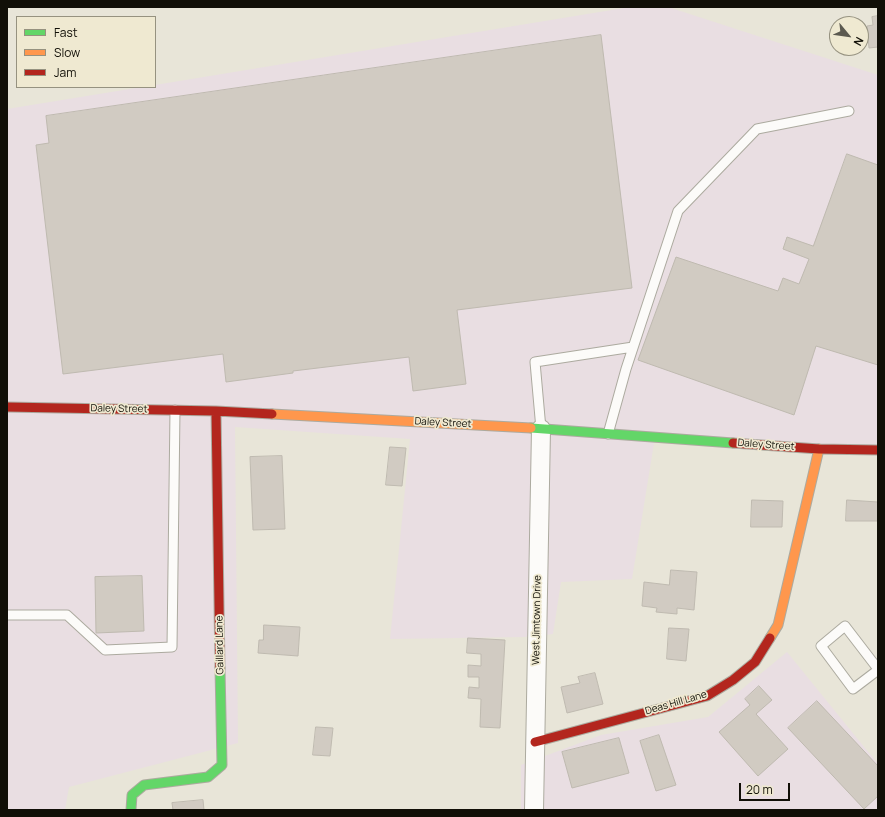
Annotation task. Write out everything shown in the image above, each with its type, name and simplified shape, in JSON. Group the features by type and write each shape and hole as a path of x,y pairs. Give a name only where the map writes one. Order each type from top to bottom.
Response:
{"street":[{"name":"Daley Street","path":"7,407 216,410 541,429 819,449 878,450"},
{"name":"Gaillard Lane","path":"131,810 132,795 144,785 208,777 222,765 216,410"},
{"name":"West Jimtown Drive","path":"534,810 541,429"},
{"name":"Deas Hill Lane","path":"535,742 707,696 733,680 755,662 778,625 819,449"}],"lane":[{"path":"608,434 633,347 678,210 757,129 849,111"},
{"path":"541,429 535,362 633,347"},
{"path":"7,615 67,615 105,650 172,647 175,410"},
{"path":"845,626 878,670 853,689 821,646 845,626"}],"shaded area":[{"path":"630,7 668,7 878,75 878,448 655,437 632,579 561,582 553,634 524,637 390,639 410,439 235,427 238,743 69,787 65,810 7,810 7,109 136,88 156,88 156,85"},
{"path":"787,652 878,764 878,810 521,810 521,765 601,735 708,717"}],"building":[{"path":"878,16 878,47 869,48 869,26 873,25 872,17"},
{"path":"601,35 632,288 457,310 466,384 413,391 409,357 293,371 293,373 226,382 223,354 63,374 36,145 49,143 46,116"},
{"path":"847,154 878,165 878,365 816,346 794,415 638,360 676,257 778,291 783,278 799,284 809,259 783,249 787,237 813,246"},
{"path":"390,447 406,448 402,486 386,485"},
{"path":"282,456 285,529 253,530 250,457"},
{"path":"752,500 783,501 782,527 751,527"},
{"path":"847,500 878,502 878,521 846,521"},
{"path":"671,570 697,572 694,610 677,608 677,614 656,612 657,608 642,606 644,582 669,585"},
{"path":"142,576 144,631 96,633 95,577"},
{"path":"264,625 300,627 298,656 258,653 259,640 263,640"},
{"path":"669,628 689,629 686,661 667,659"},
{"path":"468,638 505,640 500,728 480,727 481,699 468,698 469,687 479,688 479,677 468,677 468,665 481,666 481,654 467,653"},
{"path":"595,673 603,704 567,713 561,687 580,683 578,677"},
{"path":"759,686 772,700 756,714 788,749 758,776 719,732 750,705 745,699"},
{"path":"817,701 878,766 878,796 864,809 788,728"},
{"path":"316,727 333,728 330,756 313,755"},
{"path":"659,735 676,785 656,791 640,741"},
{"path":"619,738 629,773 572,788 562,752"},
{"path":"203,800 204,810 173,810 172,803"}],"traffic: fast":[{"path":"531,428 733,443"},
{"path":"131,810 132,795 144,785 208,777 222,765 220,668"}],"traffic: slow":[{"path":"272,414 531,428"},
{"path":"770,638 778,625 819,449"}],"traffic: jam":[{"path":"7,407 216,411 272,414"},
{"path":"216,411 220,668"},
{"path":"733,443 819,449 878,450"},
{"path":"535,742 707,696 733,680 755,662 770,638"}]}
